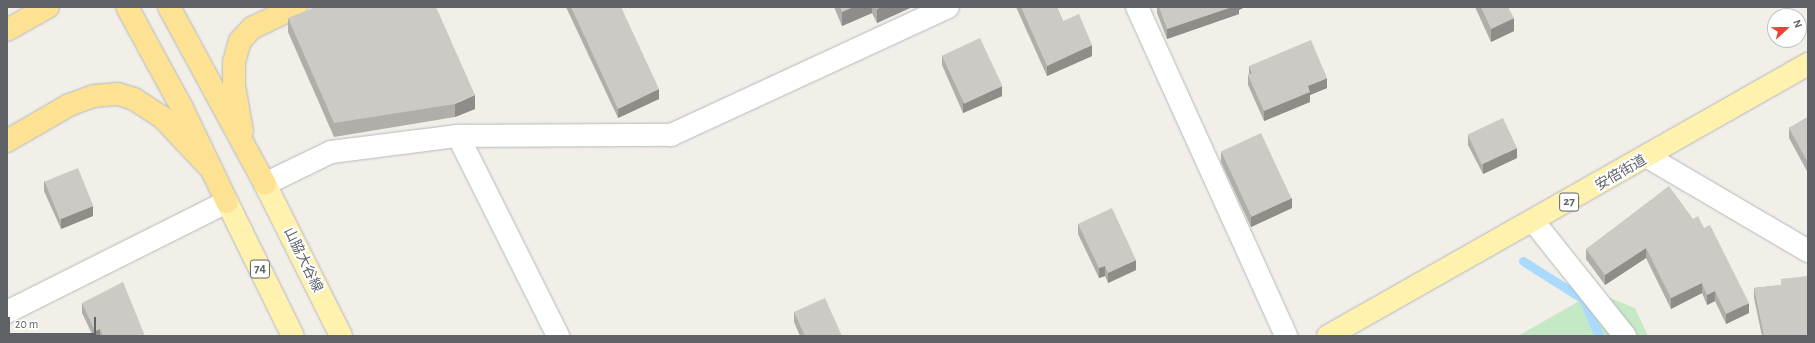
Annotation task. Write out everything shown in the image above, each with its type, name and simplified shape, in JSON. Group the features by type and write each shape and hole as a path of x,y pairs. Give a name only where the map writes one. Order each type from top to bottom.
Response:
{"highway":[{"path":"7,30 48,7"},
{"path":"127,7 182,108 208,166 227,202"},
{"path":"169,7 265,184"},
{"path":"246,151 234,86 234,62 240,41 252,28 296,7"},
{"path":"7,140 69,105 94,96 118,94 134,99 162,117 208,166"}],"main road":[{"name":"安倍街道","path":"1328,336 1534,222 1808,64"},
{"name":"山脇大谷線","path":"265,184 341,336"},
{"name":"74","path":"227,202 293,336"}],"street":[{"path":"265,184 331,152 458,136 671,135 948,7"},
{"path":"1137,7 1286,336"},
{"path":"458,136 558,336"},
{"path":"1648,157 1808,251"},
{"path":"7,312 227,202"},
{"path":"1534,222 1626,336"}],"green space":[{"path":"1595,292 1635,308 1648,336 1518,336"}],"building":[{"path":"315,7 436,7 475,95 455,104 334,123 288,18"},
{"path":"571,7 621,7 659,89 618,109"},
{"path":"840,7 853,7 842,12"},
{"path":"1021,7 1057,7 1063,21 1079,14 1092,45 1047,66"},
{"path":"1159,7 1232,7 1167,29"},
{"path":"1481,7 1508,7 1514,18 1491,29"},
{"path":"980,38 1002,86 964,104 942,56"},
{"path":"1311,40 1327,78 1308,86 1310,92 1264,111 1248,75 1252,73 1249,66"},
{"path":"1808,117 1808,163 1789,128"},
{"path":"1503,118 1517,148 1482,164 1468,134"},
{"path":"1261,133 1291,198 1252,217 1221,152"},
{"path":"78,168 93,206 60,220 45,181"},
{"path":"1669,186 1693,219 1698,216 1704,228 1710,225 1749,303 1726,314 1715,291 1707,295 1702,283 1671,298 1646,248 1605,275 1586,249"},
{"path":"1112,208 1136,260 1108,273 1105,266 1099,268 1078,224"},
{"path":"1808,276 1808,336 1764,336 1754,288 1781,285 1781,279"},
{"path":"123,282 145,336 103,336 100,329 95,331 82,303"},
{"path":"825,298 842,336 805,336 794,312"}],"waterway":[{"path":"1523,261 1583,299 1599,336"}]}
